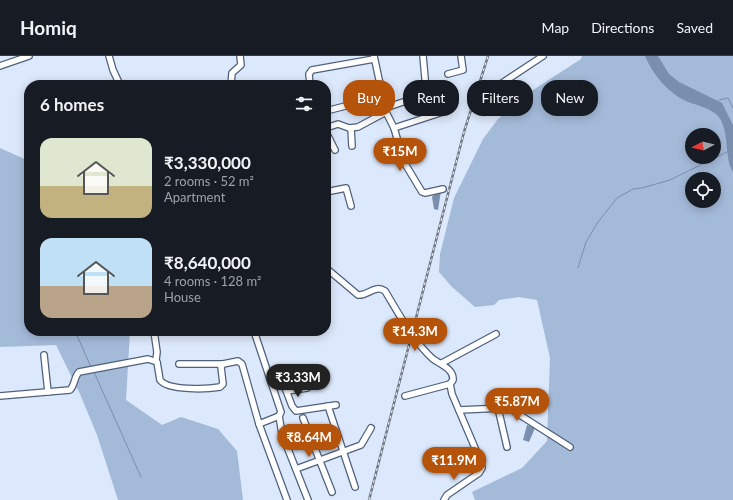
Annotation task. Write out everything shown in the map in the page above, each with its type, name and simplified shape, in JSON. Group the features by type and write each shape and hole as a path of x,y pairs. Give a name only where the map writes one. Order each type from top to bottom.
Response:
{"street":[{"path":"0,66 28,56"},
{"path":"109,56 118,80"},
{"path":"231,80 232,73 241,65 240,56"},
{"path":"395,106 424,95 426,89 423,56"},
{"path":"448,74 463,70 461,56"},
{"path":"507,80 543,56"},
{"path":"310,80 309,74 312,70 374,57 379,80"},
{"path":"331,110 343,107"},
{"path":"331,126 338,124 351,128 358,127 376,116"},
{"path":"389,116 394,128 404,162 422,192 425,193 443,190"},
{"path":"394,128 431,116"},
{"path":"351,128 352,146"},
{"path":"331,142 335,150"},
{"path":"331,191 346,188 351,206"},
{"path":"331,272 358,295 377,289 385,291 421,346 434,360 442,363 453,377 450,384 458,410 481,462 482,468 479,473 447,495 444,500"},
{"path":"442,363 496,334"},
{"path":"155,336 157,352 156,360 159,365 160,380 162,383 176,388 222,386 223,364"},
{"path":"256,336 280,407 279,416 282,434 308,500"},
{"path":"44,355 48,392"},
{"path":"0,396 70,390 74,385 76,375 84,370 148,359 156,360"},
{"path":"180,364 223,364 238,361 242,364 259,424 287,500"},
{"path":"273,385 283,384 292,406 296,411 336,405"},
{"path":"404,396 450,384"},
{"path":"287,391 307,388"},
{"path":"328,406 354,487"},
{"path":"458,410 498,408 512,410 570,447"},
{"path":"498,408 507,447"},
{"path":"259,424 279,416"},
{"path":"303,418 332,492"},
{"path":"296,469 360,445 371,428"}],"shaded area":[{"path":"582,56 733,56 733,500 475,500 472,492 522,468 547,441 550,358 537,300 519,297 499,300 494,305 475,307 452,287 439,272 440,254 454,198 483,139 498,119 502,116 533,116 533,90 541,85 541,116 598,116 598,80 548,80 581,59"},
{"path":"645,56 658,56 669,74 679,82 722,103 733,125 733,172 728,158 724,127 721,120 713,112 681,99 668,89 652,70"},
{"path":"0,148 24,159 24,336 130,336 126,400 162,425 181,417 218,429 237,451 243,500 118,500 97,435 80,394 56,345 0,347"},
{"path":"437,191 441,191 438,210 434,209 432,197"},
{"path":"527,425 535,428 529,442 523,440"}],"waterway":[{"path":"719,100 728,98 733,108"},
{"path":"578,268 586,242 598,222 617,198 633,189 670,180 727,152"},
{"path":"77,336 91,367"},
{"path":"94,372 141,477"}],"railway":[{"path":"369,500 464,132 488,56"}]}
